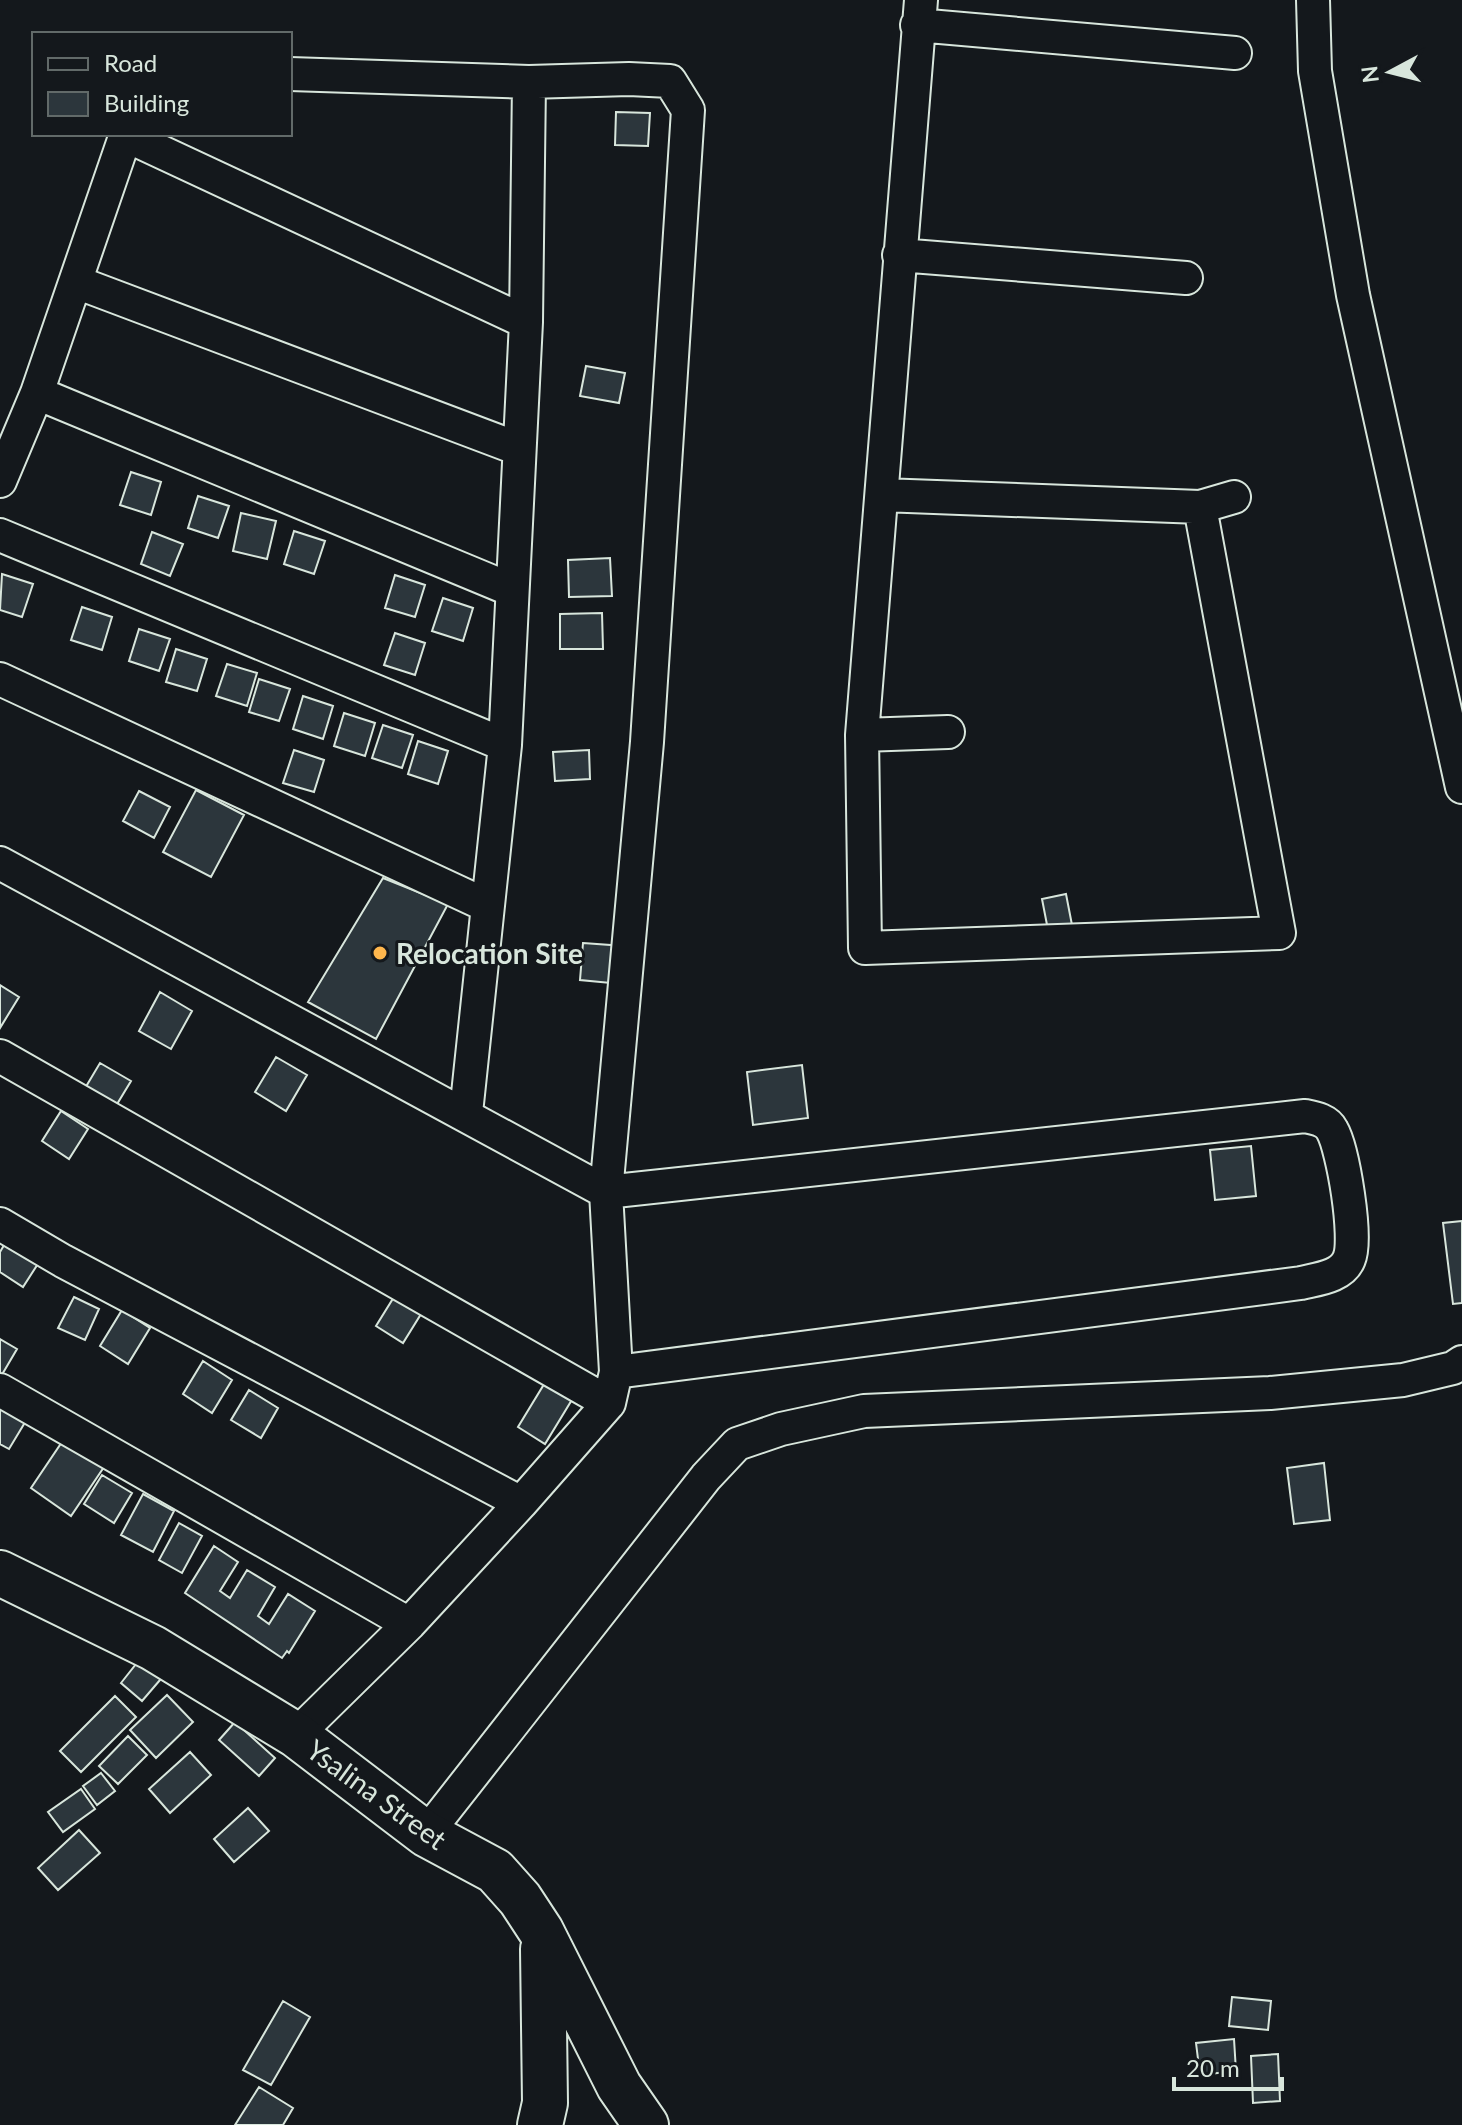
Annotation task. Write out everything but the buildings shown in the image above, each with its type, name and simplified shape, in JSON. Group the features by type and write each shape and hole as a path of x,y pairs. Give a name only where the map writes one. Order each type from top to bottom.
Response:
{"street":[{"path":"1313,0 1315,71 1353,295 1462,787"},
{"path":"1200,507 1279,933 865,948 862,735 919,13 1235,53"},
{"path":"292,74 529,82 670,81 688,110 647,742 606,1192 612,1388 521,1503 409,1624 296,1735"},
{"path":"466,1113 505,745 526,322 529,82"},
{"path":"0,481 37,393 125,136"},
{"path":"127,136 526,322"},
{"path":"899,255 1186,278"},
{"path":"76,282 519,449"},
{"path":"37,393 512,590"},
{"path":"882,495 1200,507 1234,497"},
{"path":"0,535 505,745"},
{"path":"0,679 488,906"},
{"path":"862,735 948,732"},
{"path":"0,863 466,1113 606,1192 1305,1116 1323,1120 1332,1128 1348,1187 1352,1235 1349,1259 1334,1274 1301,1283 612,1388 0,1056"},
{"path":"0,1224 63,1261 521,1503"},
{"path":"426,1834 706,1477 737,1444 781,1429 864,1411 1270,1393 1403,1380 1453,1368 1462,1362"},
{"path":"0,1390 409,1624"},
{"name":"Ysalina Street","path":"0,1573 153,1648 296,1735 426,1834 495,1871 520,1899 541,1931 619,2086 646,2125"},
{"path":"540,2125 545,2103 541,1931"}],"place":[{"name":"Relocation Site","path":"380,953"}]}
